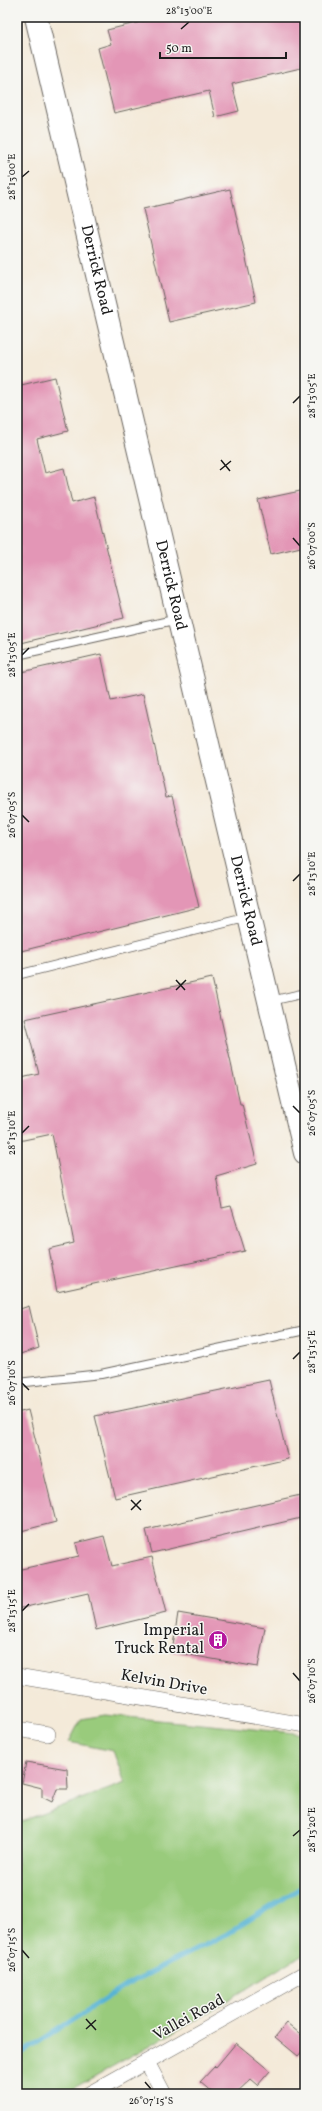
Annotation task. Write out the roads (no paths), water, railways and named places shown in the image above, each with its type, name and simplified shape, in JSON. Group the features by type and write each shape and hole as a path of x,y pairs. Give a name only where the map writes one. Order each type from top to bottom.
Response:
{"street":[{"name":"Derrick Road","path":"36,17 305,1153"},
{"name":"Kelvin Drive","path":"17,1676 305,1725"},
{"path":"17,1728 48,1734"},
{"name":"Vallei Road","path":"90,2094 305,1973"},
{"path":"146,2062 164,2094"}],"lane":[{"path":"17,655 179,619"},
{"path":"17,975 250,917"},
{"path":"270,1002 305,993"},
{"path":"17,1383 101,1374 305,1330"}],"waterway":[{"path":"17,2056 128,1984 225,1935 305,1885"}],"place":[{"name":"Imperial Truck Rental","path":"218,1640"}]}
